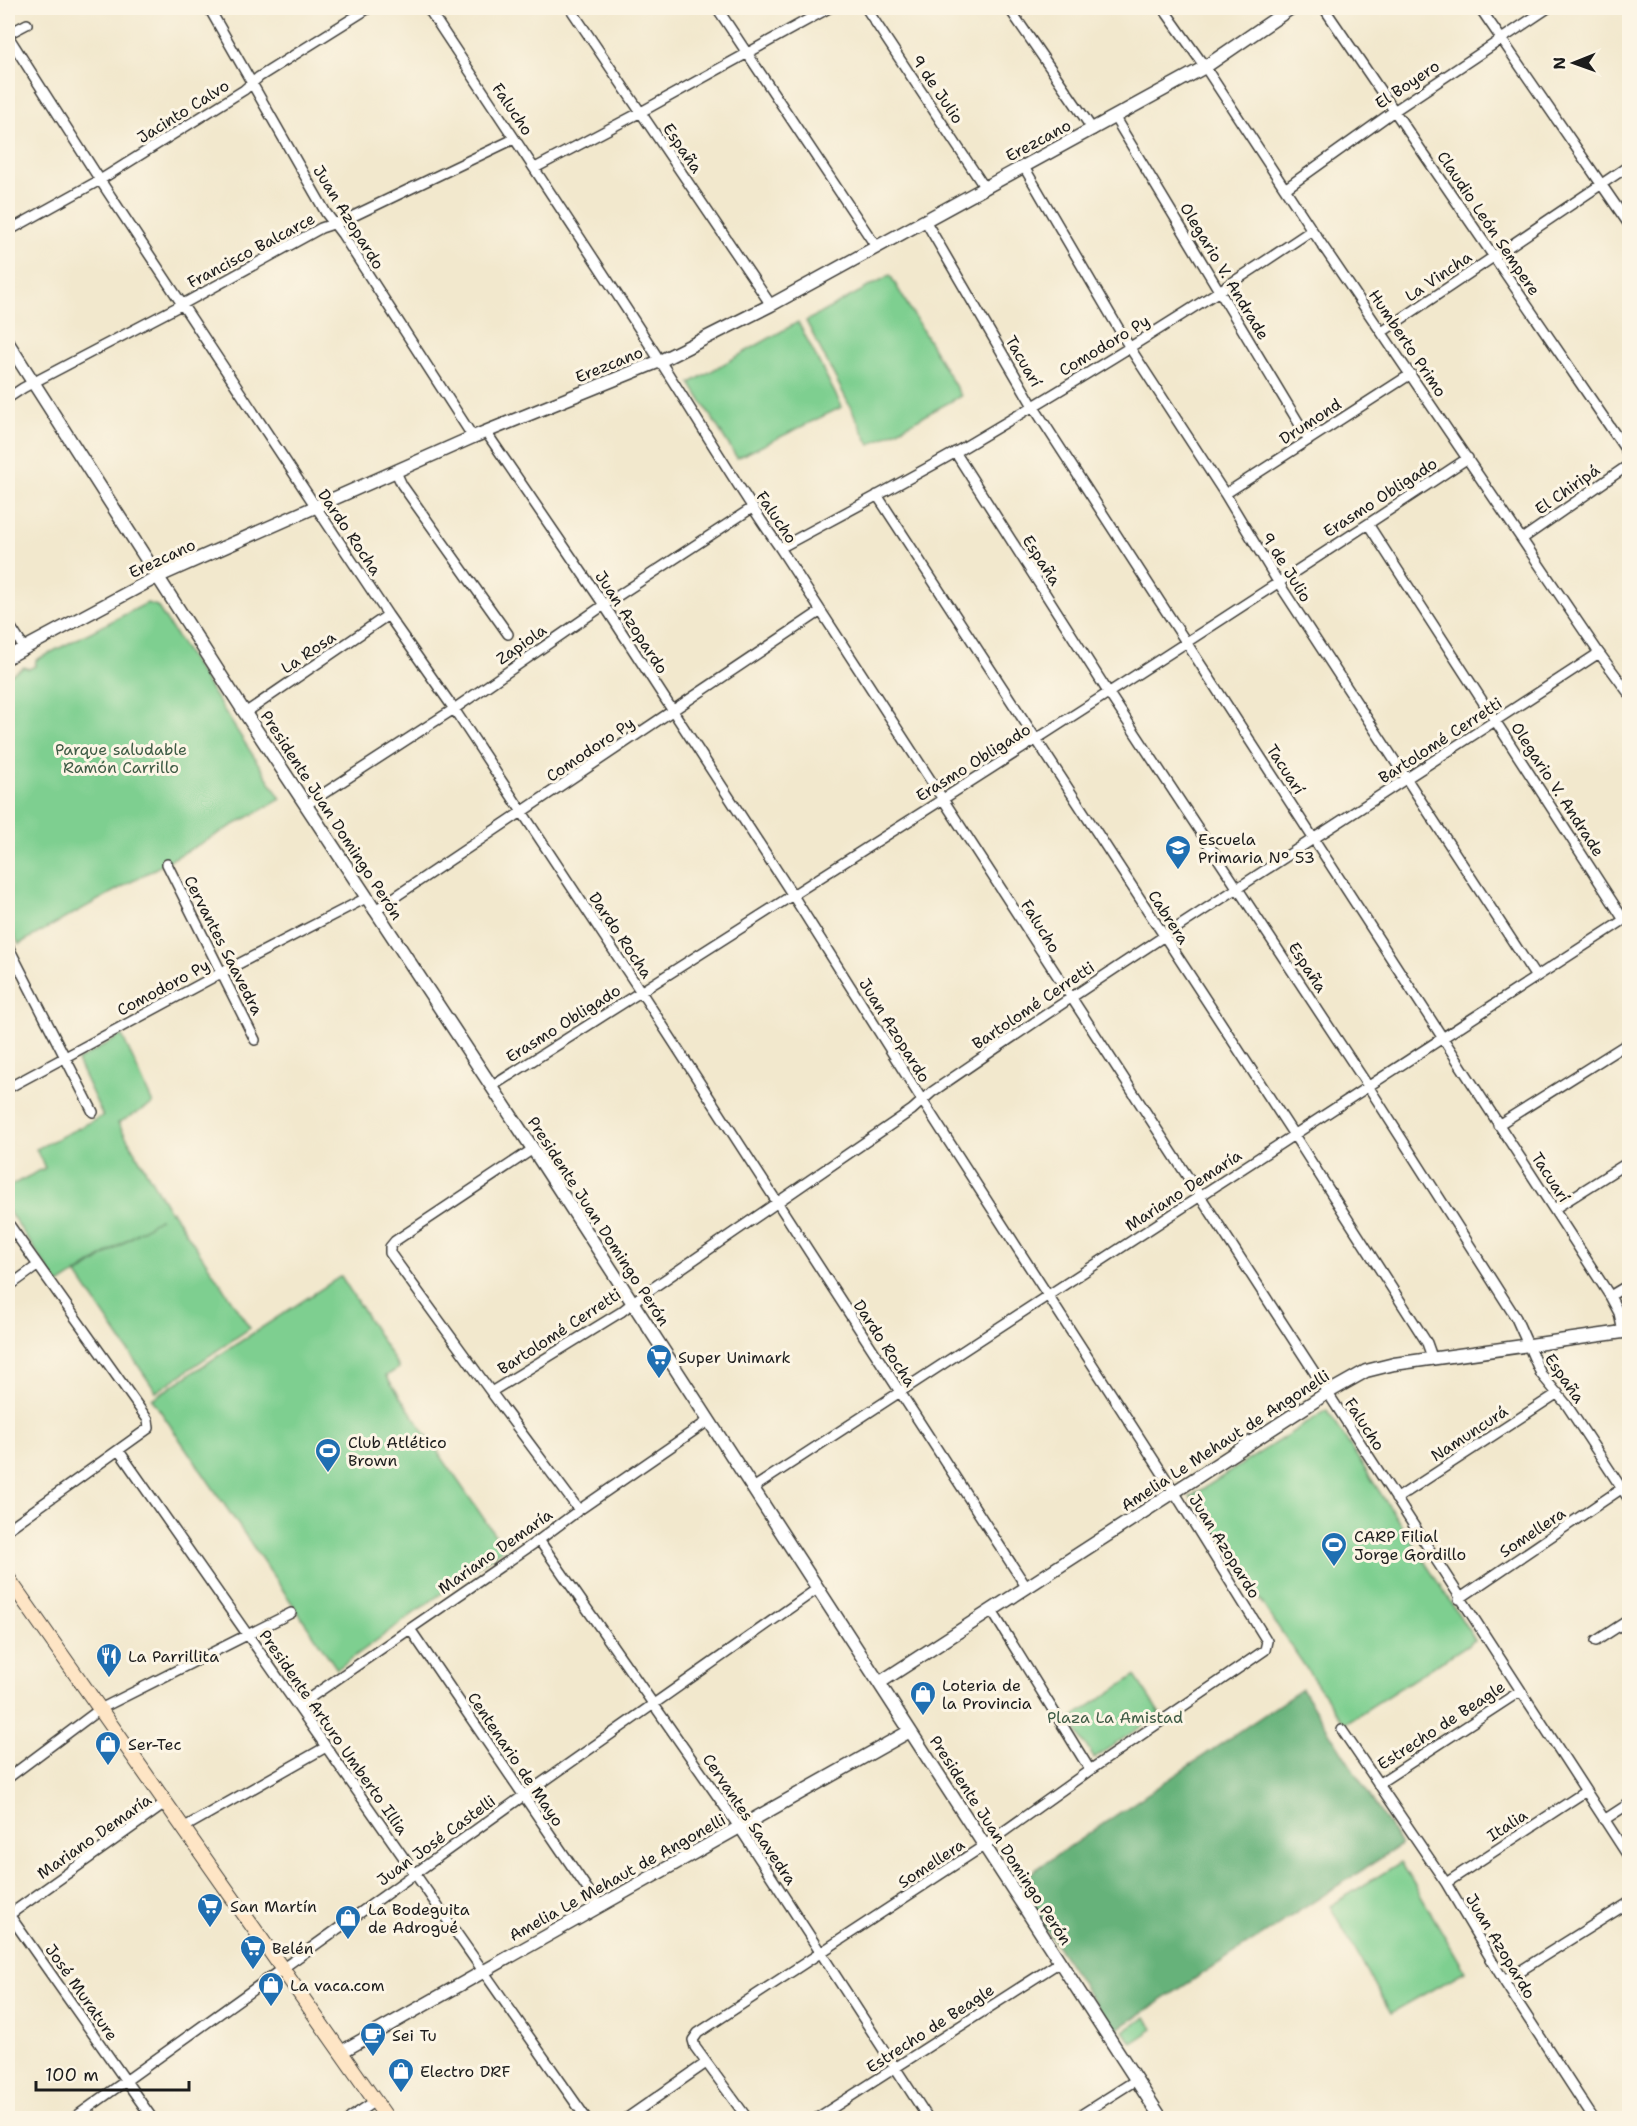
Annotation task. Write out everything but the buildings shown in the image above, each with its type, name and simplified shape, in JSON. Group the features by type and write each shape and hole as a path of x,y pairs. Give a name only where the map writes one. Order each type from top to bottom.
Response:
{"main road":[{"path":"8,1578 387,2118"}],"street":[{"name":"Juan Azopardo","path":"209,8 326,213 473,437"},
{"name":"Jacinto Calvo","path":"8,231 100,180 369,8"},
{"name":"Falucho","path":"428,8 535,168 752,508 943,798 1069,998 1629,1859"},
{"name":"España","path":"570,8 771,305"},
{"path":"717,8 877,248"},
{"path":"535,168 830,8"},
{"name":"9 de Julio","path":"866,8 985,188"},
{"path":"1010,8 1093,130"},
{"name":"Humberto Primo","path":"1163,8 1629,695"},
{"name":"Erezcano","path":"8,657 157,577 473,437 660,361 771,305 1205,67 1291,8"},
{"name":"Claudio León Sempere","path":"1324,8 1629,456"},
{"path":"1480,8 1629,226"},
{"name":"El Boyero","path":"1285,189 1394,111 1548,8"},
{"path":"8,35 27,24"},
{"name":"Dardo Rocha","path":"8,35 100,180 316,507 454,709 641,992 1027,1588"},
{"name":"Olegario V. Andrade","path":"1115,118 1309,440"},
{"name":"Francisco Balcarce","path":"8,398 33,382 183,304 321,228 334,224 514,139"},
{"name":"La Vincha","path":"1383,332 1629,165"},
{"name":"9 de Julio","path":"1024,167 1130,348 1225,494 1278,582 1536,977"},
{"name":"Tacuarí","path":"926,222 1033,406 1441,1039 1610,1296 1626,1331"},
{"name":"Comodoro Py","path":"780,548 955,452 1033,406 1221,292 1312,230"},
{"name":"Presidente Juan Domingo Perón","path":"8,343 245,713 533,1149 1161,2118"},
{"name":"Drumond","path":"1225,494 1411,374"},
{"name":"Juan Azopardo","path":"486,432 604,604 1175,1492 1267,1641 1265,1650"},
{"name":"España","path":"955,452 1108,692 1368,1086 1516,1318 1541,1374 1558,1393 1629,1501"},
{"name":"Erasmo Obligado","path":"491,1087 1036,740 1468,458"},
{"name":"El Chiripá","path":"1522,539 1629,464"},
{"path":"396,472 402,485 507,634"},
{"name":"Cabrera","path":"877,495 1294,1135 1427,1343 1432,1357"},
{"name":"Zapiola","path":"306,805 454,709 604,604 752,508"},
{"name":"Olegario V. Andrade","path":"1368,524 1627,918"},
{"name":"Comodoro Py","path":"374,910 672,713 821,611"},
{"name":"La Rosa","path":"245,713 388,615"},
{"path":"8,624 24,648"},
{"name":"Bartolomé Cerretti","path":"491,1392 621,1312 1069,998 1599,653"},
{"name":"Cervantes Saavedra","path":"167,864 255,1040"},
{"name":"Comodoro Py","path":"8,1088 366,898"},
{"name":"Mariano Demaría","path":"753,1488 1627,918"},
{"path":"8,946 93,1112"},
{"path":"1498,1125 1629,1042"},
{"path":"533,1149 395,1241 390,1247 390,1253 579,1510"},
{"path":"1554,1209 1629,1161"},
{"path":"8,1223 148,1420 149,1428 8,1529"},
{"path":"8,1287 37,1266"},
{"path":"1610,1296 1629,1284"},
{"name":"Amelia Le Mehaut de Angonelli","path":"879,1683 1327,1393 1366,1371 1432,1357 1626,1331"},
{"name":"Namuncurá","path":"1396,1499 1558,1393"},
{"name":"Mariano Demaría","path":"298,1706 708,1421"},
{"name":"Presidente Arturo Umberto Illia","path":"118,1451 586,2118"},
{"name":"Somellera","path":"1459,1599 1621,1489"},
{"name":"Cervantes Saavedra","path":"539,1540 739,1827 928,2118"},
{"name":"Juan José Castelli","path":"74,2118 523,1796 817,1589"},
{"path":"992,1611 1090,1770"},
{"path":"8,1778 100,1709 291,1614"},
{"path":"1596,1641 1629,1619"},
{"name":"Centenario de Mayo","path":"410,1629 599,1906"},
{"name":"Somellera","path":"706,2063 693,2040 698,2033 985,1845 1265,1650"},
{"name":"Estrecho de Beagle","path":"1378,1784 1520,1692"},
{"name":"Juan Azopardo","path":"1342,1730 1446,1883 1504,1981 1593,2118"},
{"name":"Amelia Le Mehaut de Angonelli","path":"341,2052 910,1731"},
{"path":"183,1828 326,1747"},
{"name":"Italia","path":"1446,1883 1586,1791"},
{"name":"Mariano Demaría","path":"8,1914 166,1803"},
{"path":"1604,1820 1629,1803"},
{"path":"1504,1981 1629,1902"},
{"name":"José Murature","path":"8,1914 152,2118"},
{"name":"Estrecho de Beagle","path":"817,2118 1060,1962"},
{"path":"627,2118 706,2063 747,2118"},
{"path":"1076,2118 1136,2080"},
{"path":"350,2118 375,2101"}],"green space":[{"path":"890,275 961,396 870,445 806,321"},
{"path":"798,322 842,407 737,458 690,383"},
{"name":"Parque saludable Ramón Carrillo","path":"147,603 157,606 281,799 19,944 8,923 8,676 24,667 29,669 35,666 36,660"},
{"path":"122,1035 153,1104 118,1123 170,1212 172,1211 250,1328 156,1392 77,1275 160,1218 59,1285 8,1210 8,1187 45,1168 36,1149 103,1116 77,1061"},
{"name":"Club Atlético Brown","path":"341,1276 399,1368 386,1376 504,1548 337,1669 152,1399"},
{"name":"CARP Filial Jorge Gordillo","path":"1327,1410 1475,1640 1344,1724 1190,1497"},
{"name":"Plaza La Amistad","path":"1135,1676 1160,1714 1094,1758 1069,1720"},
{"path":"1302,1689 1401,1845 1113,2032 1016,1883"},
{"path":"1401,1862 1465,1971 1391,2013 1330,1906"},
{"path":"1146,2017 1153,2029 1132,2043 1124,2031"}],"place":[{"name":"Escuela Primaria Nº 53","path":"1178,871"},
{"name":"Super Unimark","path":"659,1380"},
{"name":"Club Atlético Brown","path":"328,1474"},
{"name":"CARP Filial Jorge Gordillo","path":"1334,1568"},
{"name":"La Parrillita","path":"109,1679"},
{"name":"Loteria de la Provincia","path":"923,1717"},
{"name":"Ser-Tec","path":"108,1767"},
{"name":"San Martín","path":"210,1929"},
{"name":"La Bodeguita de Adrogué","path":"348,1941"},
{"name":"Belén","path":"253,1971"},
{"name":"La vaca.com","path":"271,2008"},
{"name":"Sei Tu","path":"373,2058"},
{"name":"Electro DRF","path":"401,2094"}]}
